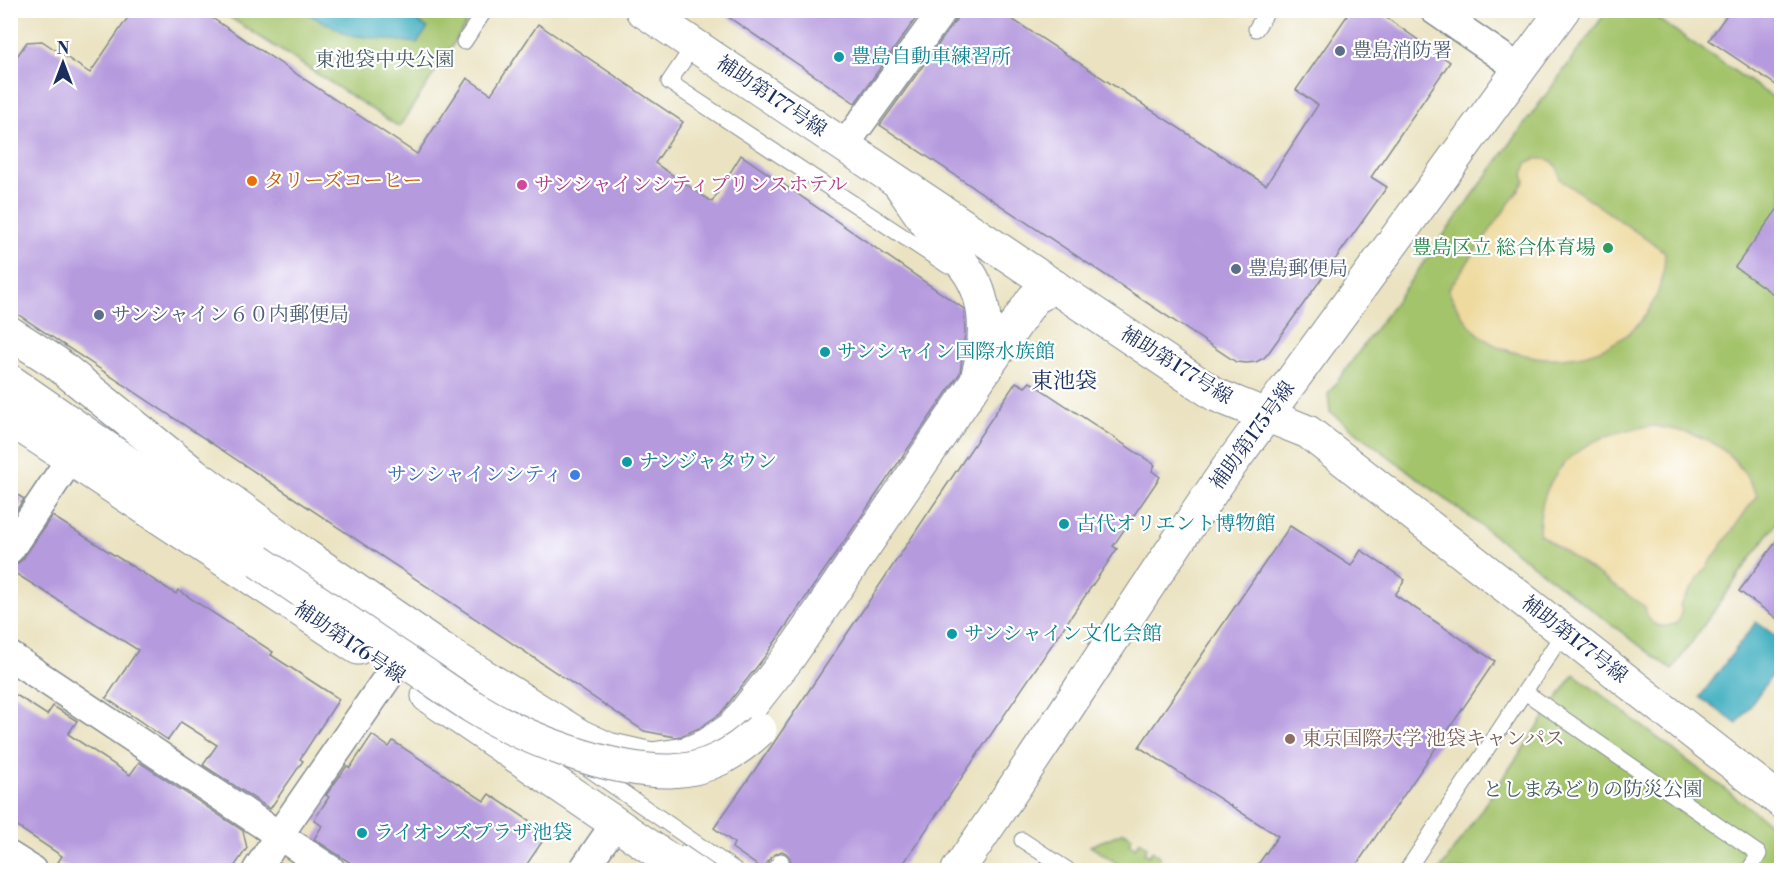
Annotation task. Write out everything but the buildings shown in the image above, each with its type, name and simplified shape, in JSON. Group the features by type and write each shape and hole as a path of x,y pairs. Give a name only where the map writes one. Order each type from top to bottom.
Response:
{"main road":[{"name":"補助第177号線","path":"642,10 1216,395 1308,432 1782,802"},
{"name":"補助第175号線","path":"958,870 1173,548 1563,10"},
{"path":"899,183 939,239 966,267 976,284 985,330 984,352 976,382"},
{"path":"10,381 229,533 258,561 474,708 547,742 601,760 644,769 672,771 719,760 741,747 746,729 789,657 1033,299 1054,286"},
{"path":"10,333 55,362 194,474 306,556 452,656 580,736 608,749 652,759 686,754 746,729 1049,307 1054,286"},
{"path":"10,361 194,474"},
{"path":"10,404 220,548 258,561"},
{"name":"補助第176号線","path":"10,419 392,671 684,870"}],"street":[{"path":"844,146 943,10"},
{"path":"1434,10 1520,69"},
{"path":"10,549 71,458"},
{"path":"10,656 331,870"},
{"path":"257,870 392,671"},
{"path":"583,870 615,824"},
{"path":"10,856 32,870"}],"lane":[{"path":"464,42 485,10"},
{"path":"1256,29 1268,10"},
{"path":"694,45 669,82 976,284"},
{"path":"1407,870 1564,632"},
{"path":"452,656 584,766 735,870"},
{"path":"1524,692 1759,854 1749,870"},
{"path":"474,708 552,762"},
{"path":"581,782 707,870"},
{"path":"1022,840 1068,870"}],"green space":[{"name":"東池袋中央公園","path":"220,11 475,11 399,127"},
{"name":"豊島区立 総合体育場","path":"1607,11 1646,11 1781,103 1781,516 1672,670 1330,412 1328,394"},
{"name":"としまみどりの防災公園","path":"1574,674 1781,832 1781,870 1440,870"},
{"path":"1124,832 1132,837 1129,843 1135,848 1140,841 1147,847 1144,853 1149,856 1152,851 1160,857 1157,863 1166,869 1170,862 1176,866 1173,870 1127,870 1090,846"}],"sand":[{"path":"1535,159 1553,162 1558,169 1560,179 1665,252 1662,280 1653,304 1638,324 1620,339 1598,350 1574,357 1548,358 1501,348 1473,329 1461,314 1448,290 1525,181 1523,174 1528,162"},
{"path":"1653,426 1688,433 1716,445 1728,453 1738,465 1757,495 1680,605 1682,611 1677,623 1665,626 1656,625 1649,618 1645,607 1539,534 1541,510 1548,488 1558,471 1572,456 1589,444 1608,436 1630,429"}],"water":[{"path":"302,11 399,11 428,28 417,43 349,35"},
{"path":"1756,622 1781,640 1781,663 1737,724 1700,697"}],"place":[{"name":"豊島消防署","path":"1340,51"},
{"name":"豊島自動車練習所","path":"839,57"},
{"name":"タリーズコーヒー","path":"252,181"},
{"name":"サンシャインシティプリンスホテル","path":"522,185"},
{"name":"豊島区立 総合体育場","path":"1608,248"},
{"name":"豊島郵便局","path":"1236,269"},
{"name":"サンシャイン６０内郵便局","path":"99,315"},
{"name":"サンシャイン国際水族館","path":"825,352"},
{"name":"ナンジャタウン","path":"627,462"},
{"name":"サンシャインシティ","path":"575,475"},
{"name":"古代オリエント博物館","path":"1064,524"},
{"name":"サンシャイン文化会館","path":"952,634"},
{"name":"東京国際大学 池袋キャンパス","path":"1290,739"},
{"name":"ライオンズプラザ池袋","path":"362,833"}],"district":[{"name":"東池袋","path":"1064,381"}]}
